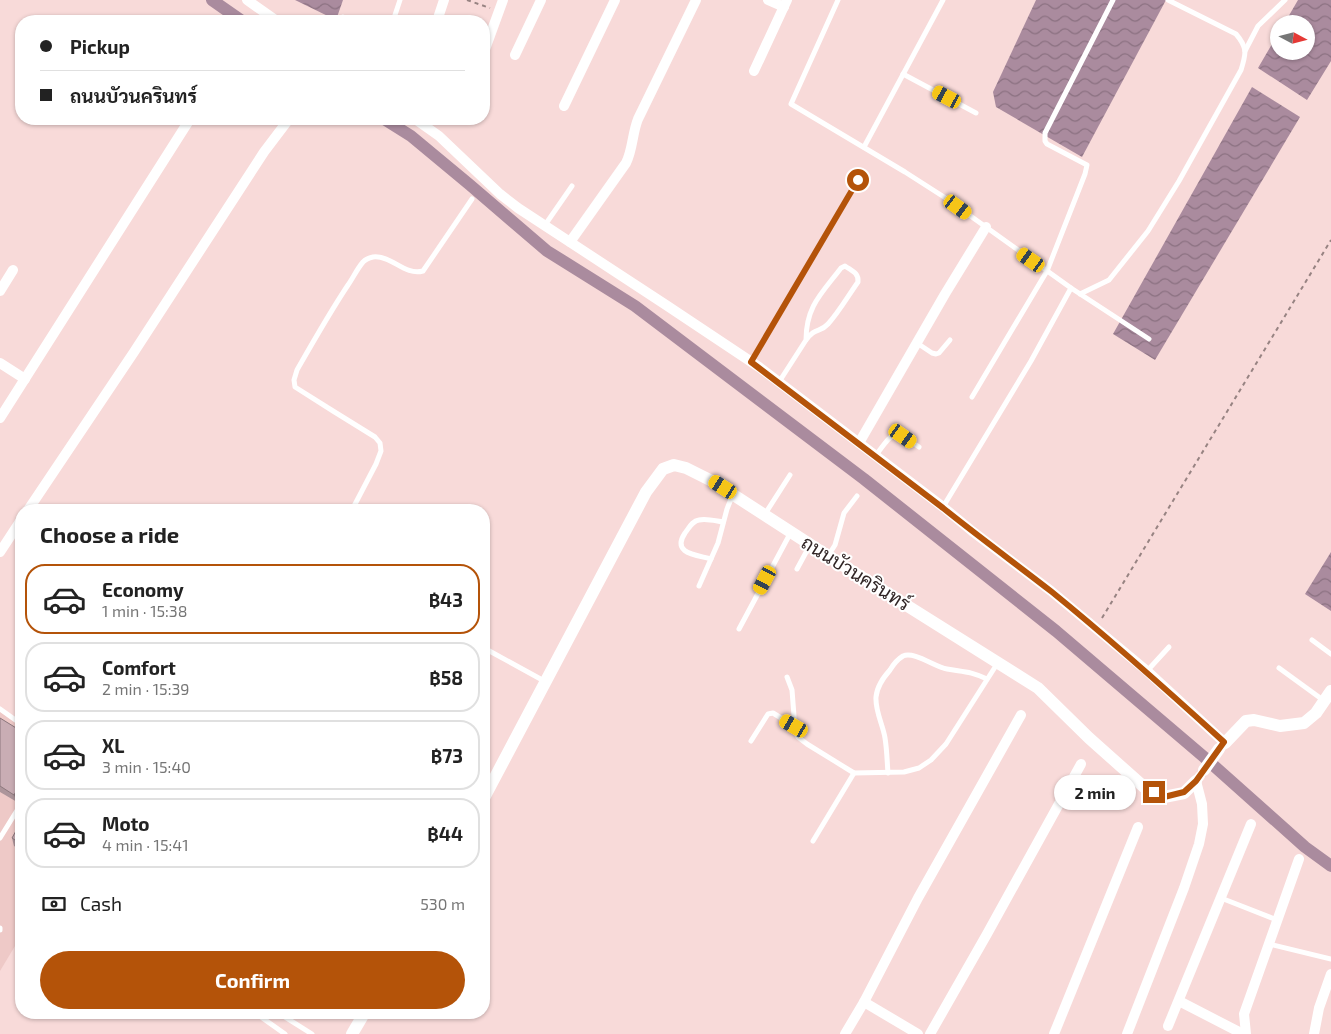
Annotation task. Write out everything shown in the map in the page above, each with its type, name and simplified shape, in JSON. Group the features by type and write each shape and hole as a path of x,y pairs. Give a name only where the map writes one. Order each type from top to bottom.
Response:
{"street":[{"path":"247,0 268,15"},
{"path":"439,15 444,0"},
{"path":"490,36 503,0"},
{"path":"515,56 541,0"},
{"path":"564,106 615,0"},
{"path":"570,242 631,154 634,129 696,0"},
{"path":"754,71 786,3 768,0"},
{"path":"0,418 186,125"},
{"path":"32,504 284,125"},
{"path":"423,125 439,136 500,194 518,208 751,362 1050,591 1147,672 1222,746"},
{"path":"859,443 986,227"},
{"path":"0,291 14,270"},
{"path":"0,363 25,379"},
{"name":"ถนนบัวนครินทร์","path":"490,787 646,492 662,469 674,465 686,468 712,481 1038,688 1089,738 1144,787 1164,797 1184,792 1200,775 1222,746 1246,721 1254,720 1280,726 1304,723 1316,713 1328,696"},
{"path":"0,552 15,529"},
{"path":"845,1034 864,1002 918,898 1021,714"},
{"path":"930,1034 1081,764"},
{"path":"1127,1034 1184,888 1199,844 1203,824 1200,775"},
{"path":"1168,1026 1251,824"},
{"path":"1054,1034 1138,827"},
{"path":"1179,1001 1244,1034 1244,1014 1299,859"},
{"path":"1314,1034 1319,1008 1331,974"},
{"path":"864,1002 918,1034"},
{"path":"352,1034 361,1019"}],"lane":[{"path":"395,15 400,0"},
{"path":"838,0 791,104 864,147 944,198 1071,288 1149,339"},
{"path":"864,147 943,0"},
{"path":"972,397 1047,271 1085,174 1087,164 1047,144 1045,133 1113,0"},
{"path":"1080,294 1108,280 1148,231 1179,181 1241,70 1245,57 1244,43 1236,34 1168,0"},
{"path":"1245,52 1258,26 1285,0"},
{"path":"903,74 976,113"},
{"path":"751,362 858,180"},
{"path":"545,226 572,186"},
{"path":"355,504 376,464 380,452 380,443 375,437 295,386 296,370 338,299 364,261 370,257 380,257 394,262 408,271 416,273 423,271 472,199"},
{"path":"779,383 810,334 826,326 858,282 858,276 846,266 841,268 812,307 806,326 806,340"},
{"path":"943,508 1031,361 1071,288"},
{"path":"917,343 936,354 950,340"},
{"path":"875,456 889,438 898,434 919,447"},
{"path":"764,514 790,475"},
{"path":"699,586 718,543 733,494"},
{"path":"828,556 835,545 844,513 857,496"},
{"path":"711,559 685,551 680,544 690,525 696,521 702,519 723,522"},
{"path":"739,629 791,532"},
{"path":"797,568 811,544"},
{"path":"1312,640 1331,654"},
{"path":"1147,672 1169,647"},
{"path":"490,651 546,682"},
{"path":"888,773 885,737 878,714 876,699 882,679 897,661 904,656 910,655 939,667 970,672 987,680"},
{"path":"787,677 792,690 794,729 798,737 806,744 854,773 888,773 904,772 919,768 931,760 946,744 998,664"},
{"path":"1279,668 1328,696"},
{"path":"0,709 15,720"},
{"path":"751,741 768,714 774,713 794,726"},
{"path":"813,841 854,773"},
{"path":"0,838 15,814"},
{"path":"1221,898 1277,920"},
{"path":"1269,944 1331,960"},
{"path":"264,1019 285,1034"},
{"path":"288,1019 312,1034"}],"path":[{"path":"467,0 499,11"},
{"path":"1096,629 1331,240"}],"shaded area":[{"path":"0,707 15,718 15,946 0,971"}],"water":[{"path":"295,0 343,0 338,15 326,15"},
{"path":"1036,0 1166,0 1082,157 996,107 993,92"},
{"path":"1298,0 1331,0 1331,61 1307,100 1258,68 1270,47 1270,60 1315,60 1315,15 1289,15"},
{"path":"1252,87 1300,117 1155,360 1113,334"},
{"path":"1331,552 1331,611 1305,594"}],"building":[{"path":"0,718 15,727 15,793 14,795 0,786"}],"waterway":[{"path":"212,0 233,15"},
{"path":"394,125 411,136 547,251 635,306 864,479 1056,631 1204,757 1305,847 1331,866"}],"route":[{"path":"858,180 751,362 1050,591 1147,672 1224,742 1196,781 1184,792 1164,797 1154,792"}]}
